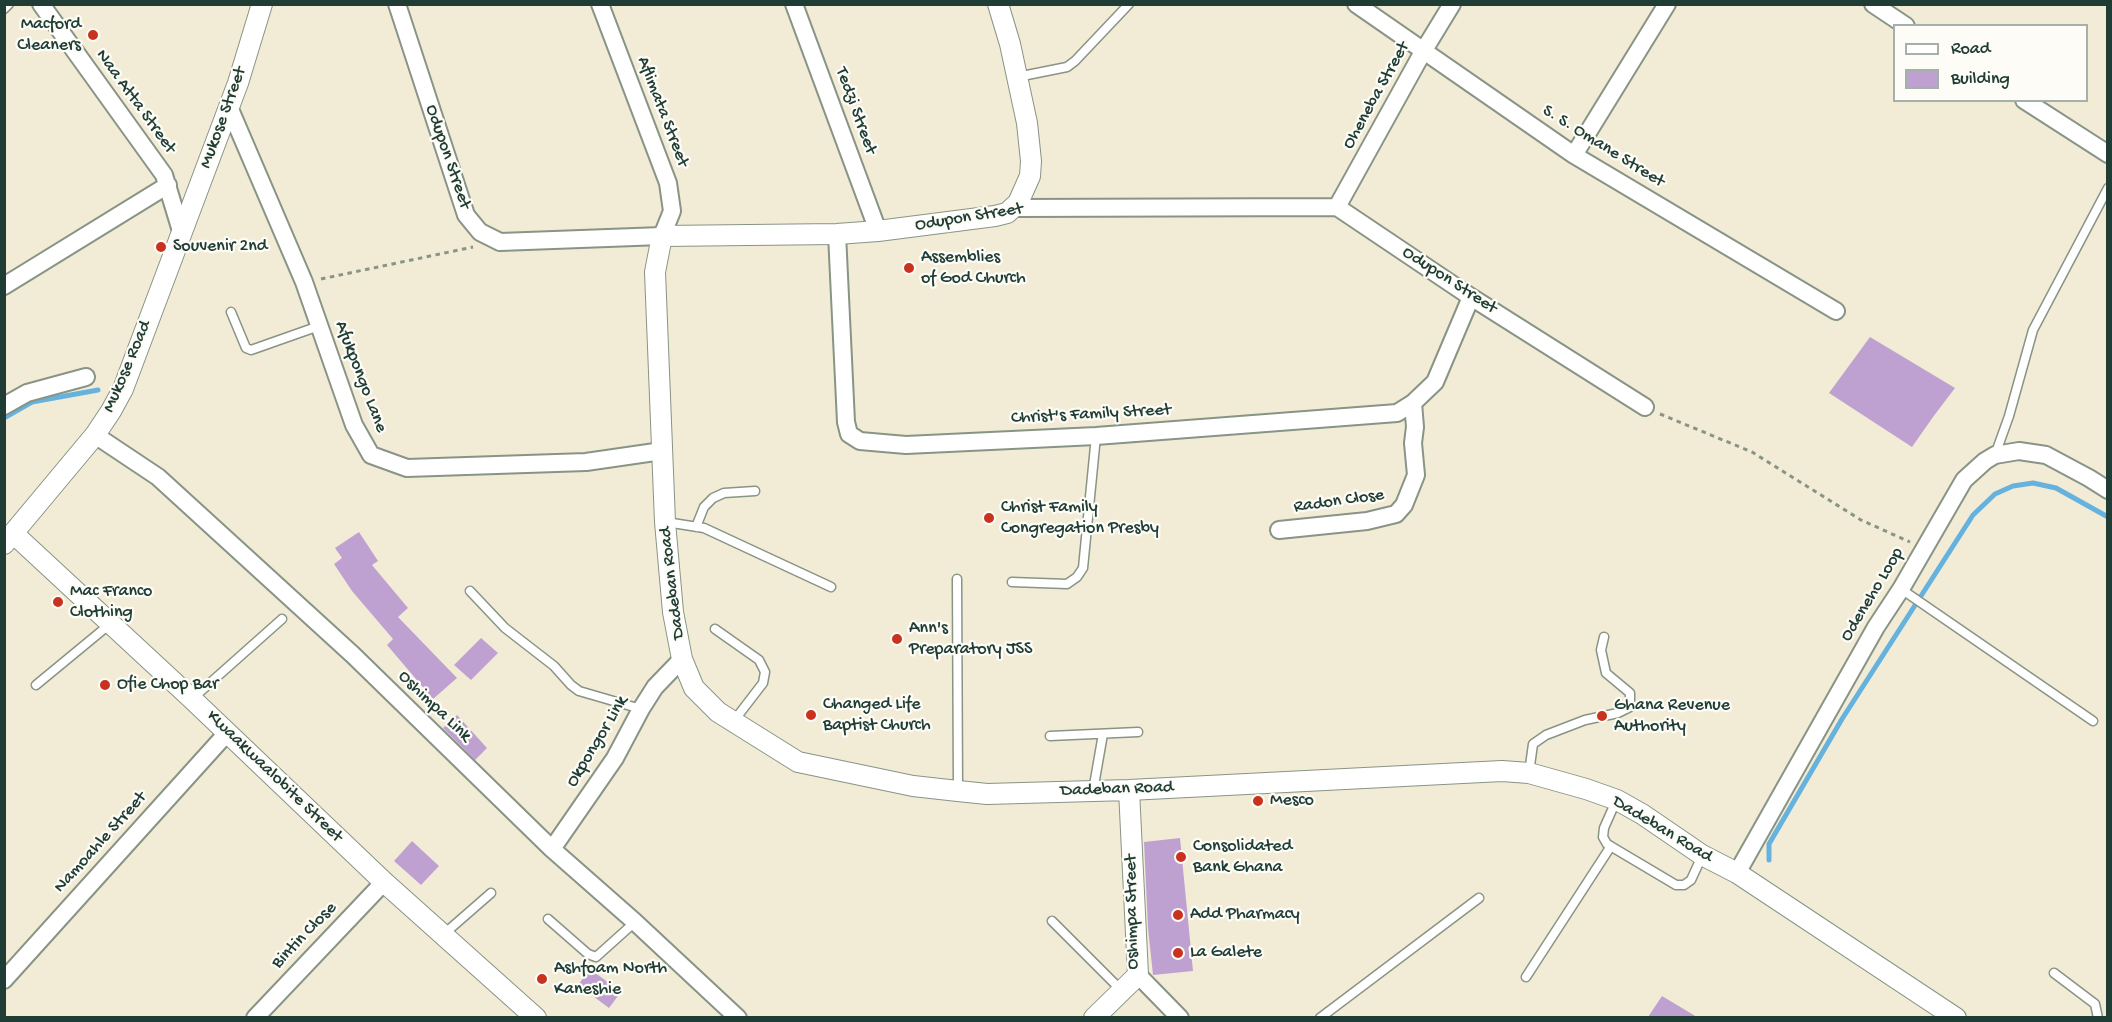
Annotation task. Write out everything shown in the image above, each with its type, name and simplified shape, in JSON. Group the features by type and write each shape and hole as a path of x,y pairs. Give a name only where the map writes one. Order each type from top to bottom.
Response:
{"street":[{"name":"Naa Atta Street","path":"41,4 164,175 181,231"},
{"name":"Mukose Street","path":"181,231 229,107 262,4"},
{"name":"Odupon Street","path":"396,4 466,215 480,232 500,242 662,236 837,234 995,216 1007,213 1014,208 1337,207 1471,297 1645,407"},
{"name":"Aflimata Street","path":"600,4 668,183 672,211 662,236"},
{"name":"Tedzi Street","path":"794,4 878,231"},
{"path":"998,4 1027,123 1031,161 1030,176 1014,208"},
{"name":"S. S. Omane Street","path":"1356,4 1574,155 1836,311"},
{"name":"Oheneba Street","path":"1337,207 1452,4"},
{"path":"1574,155 1667,4"},
{"path":"1873,4 1903,24"},
{"path":"2027,102 2108,154"},
{"name":"Afukpongo Lane","path":"229,107 304,282 354,425 371,455 407,468 586,462 662,451"},
{"path":"4,286 168,185"},
{"name":"Mukose Road","path":"9,539 95,435 111,411 123,389 181,231"},
{"name":"Christ's Family Street","path":"837,234 846,422 849,434 860,441 906,445 1096,436 1397,413 1413,403 1435,382 1471,297"},
{"name":"Dadeban Road","path":"662,236 655,272 665,522 673,612 682,659 694,688 718,712 798,762 913,786 987,794 1129,790 1502,771 1529,773 1617,800 1642,814 1702,855 1737,873 1956,1017"},
{"path":"4,405 27,393 87,377"},
{"name":"Radon Close","path":"1279,530 1385,519 1396,514 1404,505 1416,475 1413,403"},
{"name":"Oshimpa Link","path":"95,435 158,477 362,663 552,849 738,1017"},
{"path":"1995,455 2019,451 2046,455 2108,490"},
{"name":"Odeneho Loop","path":"1737,873 1876,627 1912,597 1925,548 1964,480 1995,455"},
{"name":"Kwaakwaalobite Street","path":"9,539 110,623 384,882 534,1017"},
{"name":"Okpongor Link","path":"552,849 615,758 655,687 682,659"},
{"name":"Namoahle Street","path":"4,980 227,733"},
{"name":"Oshimpa Street","path":"1094,1017 1138,975 1129,790"},
{"name":"Bintin Close","path":"255,1017 384,882"},
{"path":"1138,975 1180,1017"}],"lane":[{"path":"4,9 9,4"},
{"path":"1017,78 1067,67 1129,4"},
{"path":"1995,455 2016,394 2033,330 2108,188"},
{"path":"231,312 246,348 251,350 319,326"},
{"path":"1012,582 1066,584 1077,578 1083,568 1096,436"},
{"path":"696,527 704,507 713,498 724,493 755,491"},
{"path":"665,522 704,528 831,587"},
{"path":"957,579 958,791"},
{"path":"470,591 505,628 554,666 579,691 640,710"},
{"path":"1912,597 2092,721"},
{"path":"192,699 282,619"},
{"path":"36,685 110,623"},
{"path":"715,629 759,660 765,672 763,683 733,722"},
{"path":"1529,773 1533,744 1546,735 1585,720 1618,713 1630,707 1630,693 1606,673 1601,650 1605,637"},
{"path":"1050,736 1138,732"},
{"path":"1093,790 1103,734"},
{"path":"1617,800 1604,828 1603,837 1607,844 1676,885 1684,885 1691,880 1702,855"},
{"path":"1526,977 1611,846"},
{"path":"444,934 491,893"},
{"path":"1320,1017 1479,898"},
{"path":"548,919 588,954 596,957 635,922"},
{"path":"1052,921 1121,990"},
{"path":"2054,973 2095,1004 2098,1017"}],"path":[{"path":"304,282 500,242"},
{"path":"1645,407 1752,452 1861,520 1925,548"}],"building":[{"path":"1870,337 1955,388 1912,447 1829,393"},
{"path":"359,532 378,561 372,565 408,608 398,617 457,678 433,699 387,645 393,639 352,591 334,564 342,558 335,548"},
{"path":"481,638 498,653 471,680 454,665"},
{"path":"457,715 487,748 475,760 443,728"},
{"path":"1180,838 1193,971 1153,975 1148,928 1144,842"},
{"path":"412,841 439,866 421,885 394,861"},
{"path":"590,969 621,992 609,1008 578,985"},
{"path":"1662,996 1697,1017 1648,1017"}],"waterway":[{"path":"4,418 32,402 98,390"},
{"path":"1769,860 1769,844 1842,719 1973,515 1995,494 2013,486 2033,483 2056,488 2108,517"}],"place":[{"name":"Macford Cleaners","path":"93,35"},
{"name":"Souvenir 2nd","path":"161,247"},
{"name":"Assemblies of God Church","path":"909,268"},
{"name":"Christ Family Congregation Presby","path":"989,518"},
{"name":"Mac Franco Clothing","path":"58,602"},
{"name":"Ann's Preparatory JSS","path":"897,639"},
{"name":"Ofie Chop Bar","path":"105,685"},
{"name":"Changed Life Baptist Church","path":"811,715"},
{"name":"Ghana Revenue Authority","path":"1602,716"},
{"name":"Mesco","path":"1258,801"},
{"name":"Consolidated Bank Ghana","path":"1181,857"},
{"name":"Add Pharmacy","path":"1178,915"},
{"name":"La Galete","path":"1178,953"},
{"name":"Ashfoam North Kaneshie","path":"542,979"}]}
